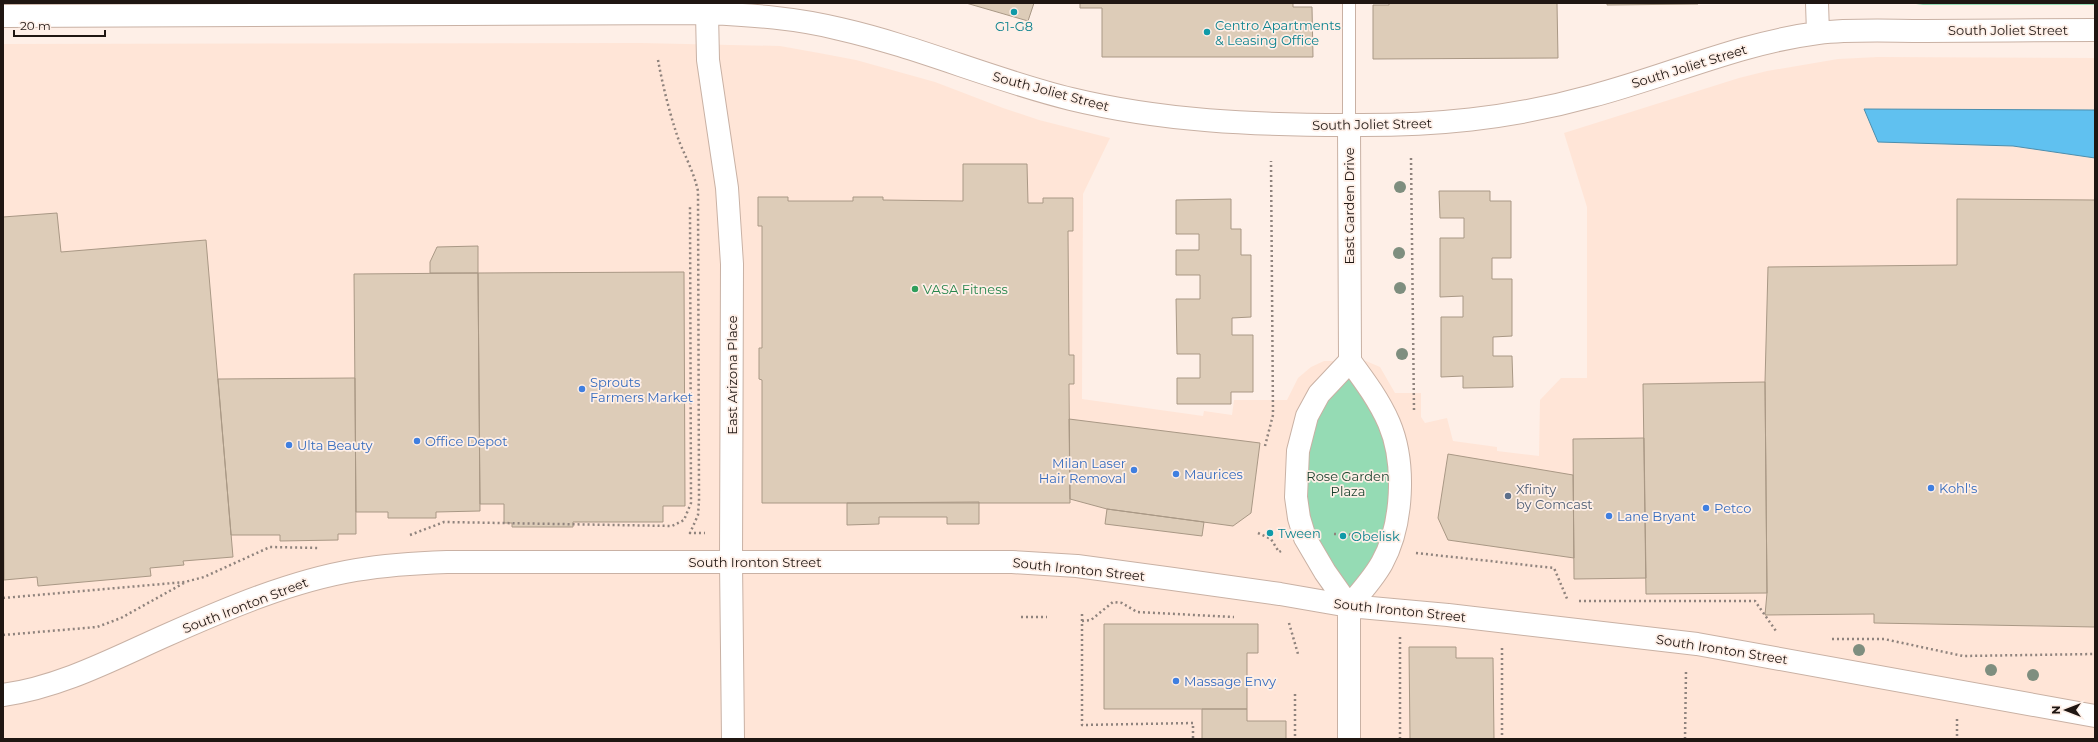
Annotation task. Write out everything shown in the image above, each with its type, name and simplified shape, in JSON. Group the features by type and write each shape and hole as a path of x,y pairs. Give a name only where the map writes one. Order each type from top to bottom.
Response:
{"street":[{"path":"1817,3 1818,33"},
{"name":"South Joliet Street","path":"3,16 626,8 707,12 779,18 838,28 1068,99 1118,109 1221,122 1349,126 1456,122 1519,114 1597,95 1716,56 1818,33 1862,31 2095,30"},
{"name":"East Arizona Place","path":"707,12 708,60 727,188 730,226 732,283 731,562 733,739"},
{"name":"East Garden Drive","path":"1349,126 1350,361"},
{"path":"1348,606 1375,575 1388,550 1398,514 1400,484 1398,464 1389,424 1367,384 1350,361 1319,394 1307,416 1298,451 1296,497 1299,518 1305,538 1325,572 1348,606 1349,739"},
{"name":"South Ironton Street","path":"3,696 38,688 224,611 284,588 358,570 413,563 447,562 1012,562 1063,565 1280,594 1348,606 1502,621 1698,644 2095,716"}],"lane":[{"name":"East Garden Drive","path":"1349,3 1349,126"}],"path":[{"path":"658,60 679,141 692,168 698,190 699,501 698,515 690,533"},
{"path":"1411,158 1414,413"},
{"path":"1265,446 1273,415 1271,161"},
{"path":"405,537 444,522 672,526 684,520 690,503 690,204"},
{"path":"3,598 185,582 204,577 270,547 322,548"},
{"path":"1413,553 1554,568 1568,601 1756,601 1778,634"},
{"path":"3,635 96,627 121,618 185,582"},
{"path":"1082,621 1091,620 1113,602 1122,603 1131,610 1137,612 1236,617"},
{"path":"1082,614 1082,725 1193,723 1193,739"},
{"path":"1021,618 1046,618"},
{"path":"1284,620 1289,622 1298,654"},
{"path":"1502,621 1502,739"},
{"path":"1400,635 1400,739"},
{"path":"1829,640 1884,639 1963,656 2095,654"},
{"path":"1685,739 1686,671"},
{"path":"1295,694 1295,739"},
{"path":"1957,716 1957,739"}],"shaded area":[{"path":"641,43 780,46 856,60 935,82 1039,120 1110,138 1083,194 1082,399 1203,416 1204,411 1232,415 1234,400 1287,400 1298,378 1311,367 1324,361 1366,361 1380,367 1395,393 1421,393 1421,417 1425,423 1447,418 1453,441 1497,447 1497,451 1539,456 1540,400 1561,378 1587,378 1587,207 1564,133 1739,78 1767,71 1838,59 1878,57 2095,58 2095,739 3,739 3,44"}],"green space":[{"path":"1909,3 2095,3 2095,5 1923,5"},
{"name":"Rose Garden Plaza","path":"1350,361 1381,408 1398,513 1349,606 1315,556 1298,451"}],"water":[{"path":"1864,109 2095,110 2095,158 2013,146 1878,142"}],"building":[{"name":"G1-G8","path":"966,3 1034,3 1028,21"},
{"name":"Centro Apartments & Leasing Office","path":"1080,3 1293,3 1293,7 1312,7 1313,57 1102,57 1102,8 1080,8"},
{"path":"1389,3 1557,3 1558,58 1373,59 1373,5 1389,5"},
{"path":"1607,3 1698,3 1698,4 1607,5"},
{"name":"VASA Fitness","path":"963,164 1027,164 1028,203 1043,203 1043,198 1073,198 1073,231 1068,231 1069,355 1074,355 1074,384 1069,384 1070,503 762,503 762,380 759,379 759,348 762,348 762,226 758,226 758,197 788,197 788,201 853,201 853,197 883,197 883,200 963,201"},
{"path":"1439,191 1490,191 1490,201 1511,201 1511,258 1492,258 1492,279 1512,279 1512,336 1493,337 1493,356 1512,356 1513,387 1463,388 1463,376 1441,377 1441,317 1463,317 1463,296 1440,297 1440,238 1464,238 1464,218 1440,218"},
{"path":"1231,199 1231,229 1241,229 1241,255 1251,255 1251,317 1232,318 1232,335 1253,335 1253,392 1231,392 1231,404 1177,404 1177,378 1200,378 1200,354 1177,354 1176,299 1200,299 1200,275 1176,275 1176,250 1199,250 1199,234 1176,234 1176,200"},
{"name":"Kohl's","path":"1957,199 2095,200 2095,627 1874,623 1874,614 1765,615 1767,593 1765,382 1768,267 1957,265"},
{"path":"57,213 61,252 206,240 233,557 183,561 184,565 150,568 151,576 38,586 37,577 4,580 3,217"},
{"path":"478,246 478,273 430,273 430,262 437,247"},
{"name":"Sprouts Farmers Market","path":"684,272 685,506 663,506 663,522 573,522 573,527 512,527 512,523 504,523 504,504 480,504 478,273"},
{"name":"Office Depot","path":"478,273 480,511 436,512 436,518 388,518 388,512 356,512 354,274"},
{"name":"Ulta Beauty","path":"355,378 356,534 338,534 338,540 280,541 280,535 231,535 218,379"},
{"name":"Petco","path":"1765,382 1767,593 1646,594 1643,384"},
{"path":"1069,419 1260,443 1251,513 1233,526 1107,509 1070,499"},
{"name":"Lane Bryant","path":"1644,438 1646,578 1574,579 1573,439"},
{"name":"Xfinity by Comcast","path":"1448,454 1573,475 1574,558 1448,540 1438,518"},
{"path":"979,502 979,524 947,524 947,517 879,517 879,524 847,525 847,503"},
{"path":"1107,509 1204,522 1202,536 1105,524"},
{"name":"Massage Envy","path":"1104,624 1258,624 1258,653 1247,653 1247,709 1104,709"},
{"path":"1409,647 1456,647 1456,658 1493,658 1494,739 1410,739"},
{"path":"1202,709 1247,709 1247,721 1286,721 1286,739 1202,739"}],"place":[{"name":"G1-G8","path":"1014,12"},
{"name":"Centro Apartments & Leasing Office","path":"1207,32"},
{"name":"VASA Fitness","path":"915,289"},
{"name":"Sprouts Farmers Market","path":"582,389"},
{"name":"Office Depot","path":"417,441"},
{"name":"Ulta Beauty","path":"289,445"},
{"name":"Milan Laser Hair Removal","path":"1134,470"},
{"name":"Maurices","path":"1176,474"},
{"name":"Kohl's","path":"1931,488"},
{"name":"Xfinity by Comcast","path":"1508,496"},
{"name":"Petco","path":"1706,508"},
{"name":"Lane Bryant","path":"1609,516"},
{"name":"Tween","path":"1270,533"},
{"name":"Obelisk","path":"1343,536"},
{"name":"Massage Envy","path":"1176,681"}]}
